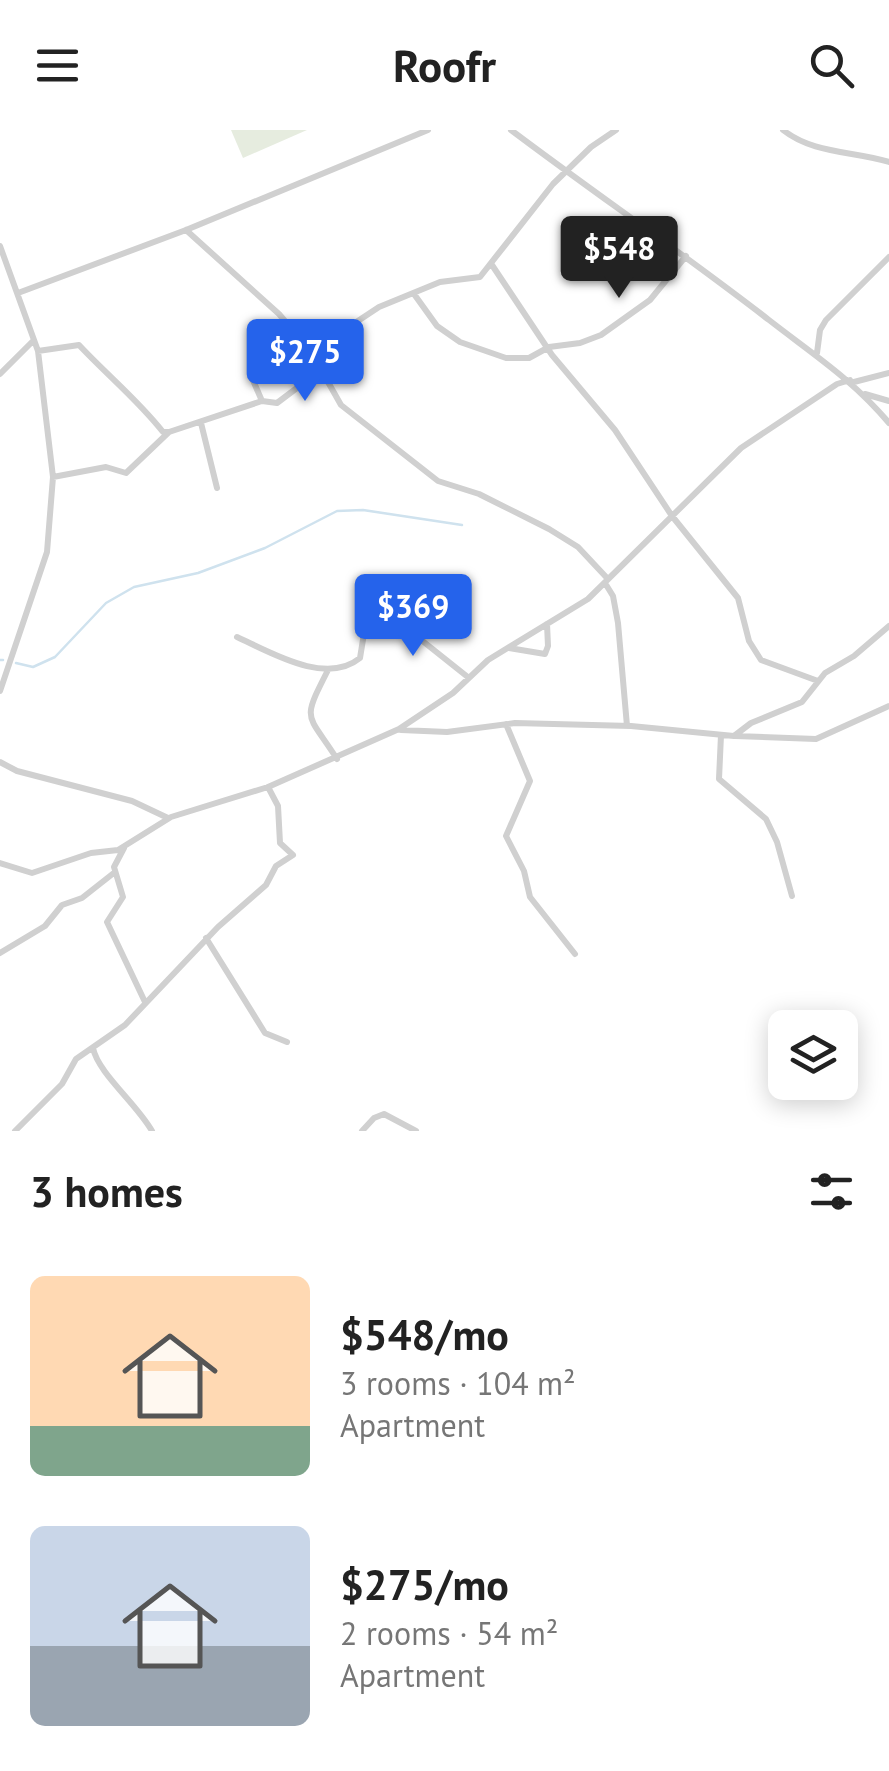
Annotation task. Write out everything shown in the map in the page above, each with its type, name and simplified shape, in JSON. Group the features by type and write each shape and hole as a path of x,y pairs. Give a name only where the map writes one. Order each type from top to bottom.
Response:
{"street":[{"path":"18,293 186,230 428,130"},
{"path":"511,130 564,173 686,256 839,370 889,424"},
{"path":"311,352 379,306 440,282 480,278 536,202 591,147 616,130"},
{"path":"784,130 807,145 858,152 888,162 888,172"},
{"path":"186,230 254,289 298,337 322,368 341,404 438,481 479,494 578,547 606,581 613,596 627,726"},
{"path":"0,246 38,351 53,477 47,552 0,691"},
{"path":"414,294 436,326 473,348 506,358 532,358 549,347 592,339 636,312 660,290 686,256"},
{"path":"817,354 820,330 826,320 889,257"},
{"path":"492,265 549,347 616,430 672,516 738,598 749,641 761,660 818,682"},
{"path":"262,400 252,378 298,337"},
{"path":"0,374 34,340"},
{"path":"38,351 79,346 97,367 147,409 163,432 201,424 262,400 277,403 322,368"},
{"path":"837,384 839,370"},
{"path":"145,1002 107,926 124,893 114,864 124,848 168,818 268,786 400,730 453,694 509,648 588,599 742,448 837,384 889,374"},
{"path":"864,394 889,400"},
{"path":"201,424 217,488"},
{"path":"53,477 106,467 126,473 169,432"},
{"path":"236,636 282,658 328,670 360,658 367,614 374,610 415,634 469,678"},
{"path":"509,648 544,654 547,624"},
{"path":"734,736 750,723 802,702 818,682 889,626"},
{"path":"328,670 308,712 311,723 337,759"},
{"path":"400,730 447,732 506,724 627,726 772,740 816,740 889,706"},
{"path":"506,724 530,781 506,836 524,871 530,896 574,954"},
{"path":"720,735 719,779 750,801 766,819 778,842 792,896"},
{"path":"0,762 17,771 132,802 168,818"},
{"path":"15,1131 62,1084 76,1059 125,1025 206,938 266,885 276,866 293,854 280,843 278,806 268,786"},
{"path":"0,863 32,873 92,853 124,848"},
{"path":"0,953 37,932 62,905 82,898 114,872"},
{"path":"206,938 265,1033 287,1042"},
{"path":"93,1048 97,1062 130,1098 152,1131"},
{"path":"362,1131 381,1114 416,1131"}],"shaded area":[{"path":"231,130 307,130 243,158"}],"waterway":[{"path":"16,663 33,667 55,657 106,603 134,587 198,573 265,548 337,511 363,510 462,525"}]}
